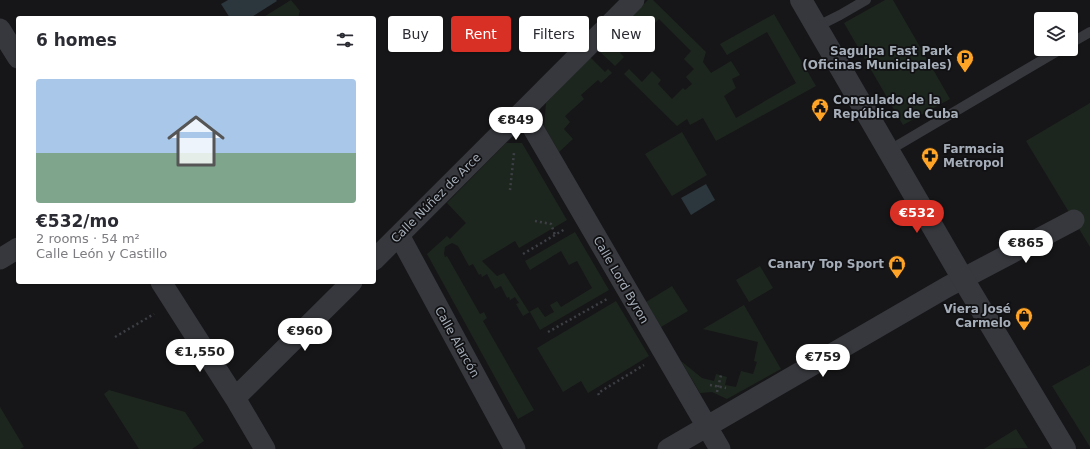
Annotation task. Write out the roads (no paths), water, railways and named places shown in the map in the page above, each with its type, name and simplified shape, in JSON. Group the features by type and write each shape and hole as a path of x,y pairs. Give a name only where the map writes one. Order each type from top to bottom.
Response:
{"street":[{"name":"Calle Núñez de Arce","path":"376,258 634,0"},
{"path":"801,0 963,280 1065,449"},
{"path":"0,29 16,55"},
{"name":"Calle Lord Byron","path":"522,111 720,449"},
{"path":"668,449 963,280 1074,220"},
{"name":"Calle Alarcón","path":"399,235 515,449"},
{"path":"0,259 16,249"},
{"path":"162,284 235,398 265,449"},
{"path":"235,398 350,284"}],"lane":[{"path":"816,27 866,0"},
{"path":"1078,39 1090,32"},
{"path":"888,151 1048,56"}],"place":[{"name":"Sagulpa Fast Park (Oficinas Municipales)","path":"965,73"},
{"name":"Consulado de la República de Cuba","path":"820,122"},
{"name":"Farmacia Metropol","path":"930,171"},
{"name":"Canary Top Sport","path":"897,279"},
{"name":"Viera José Carmelo","path":"1024,331"}]}
